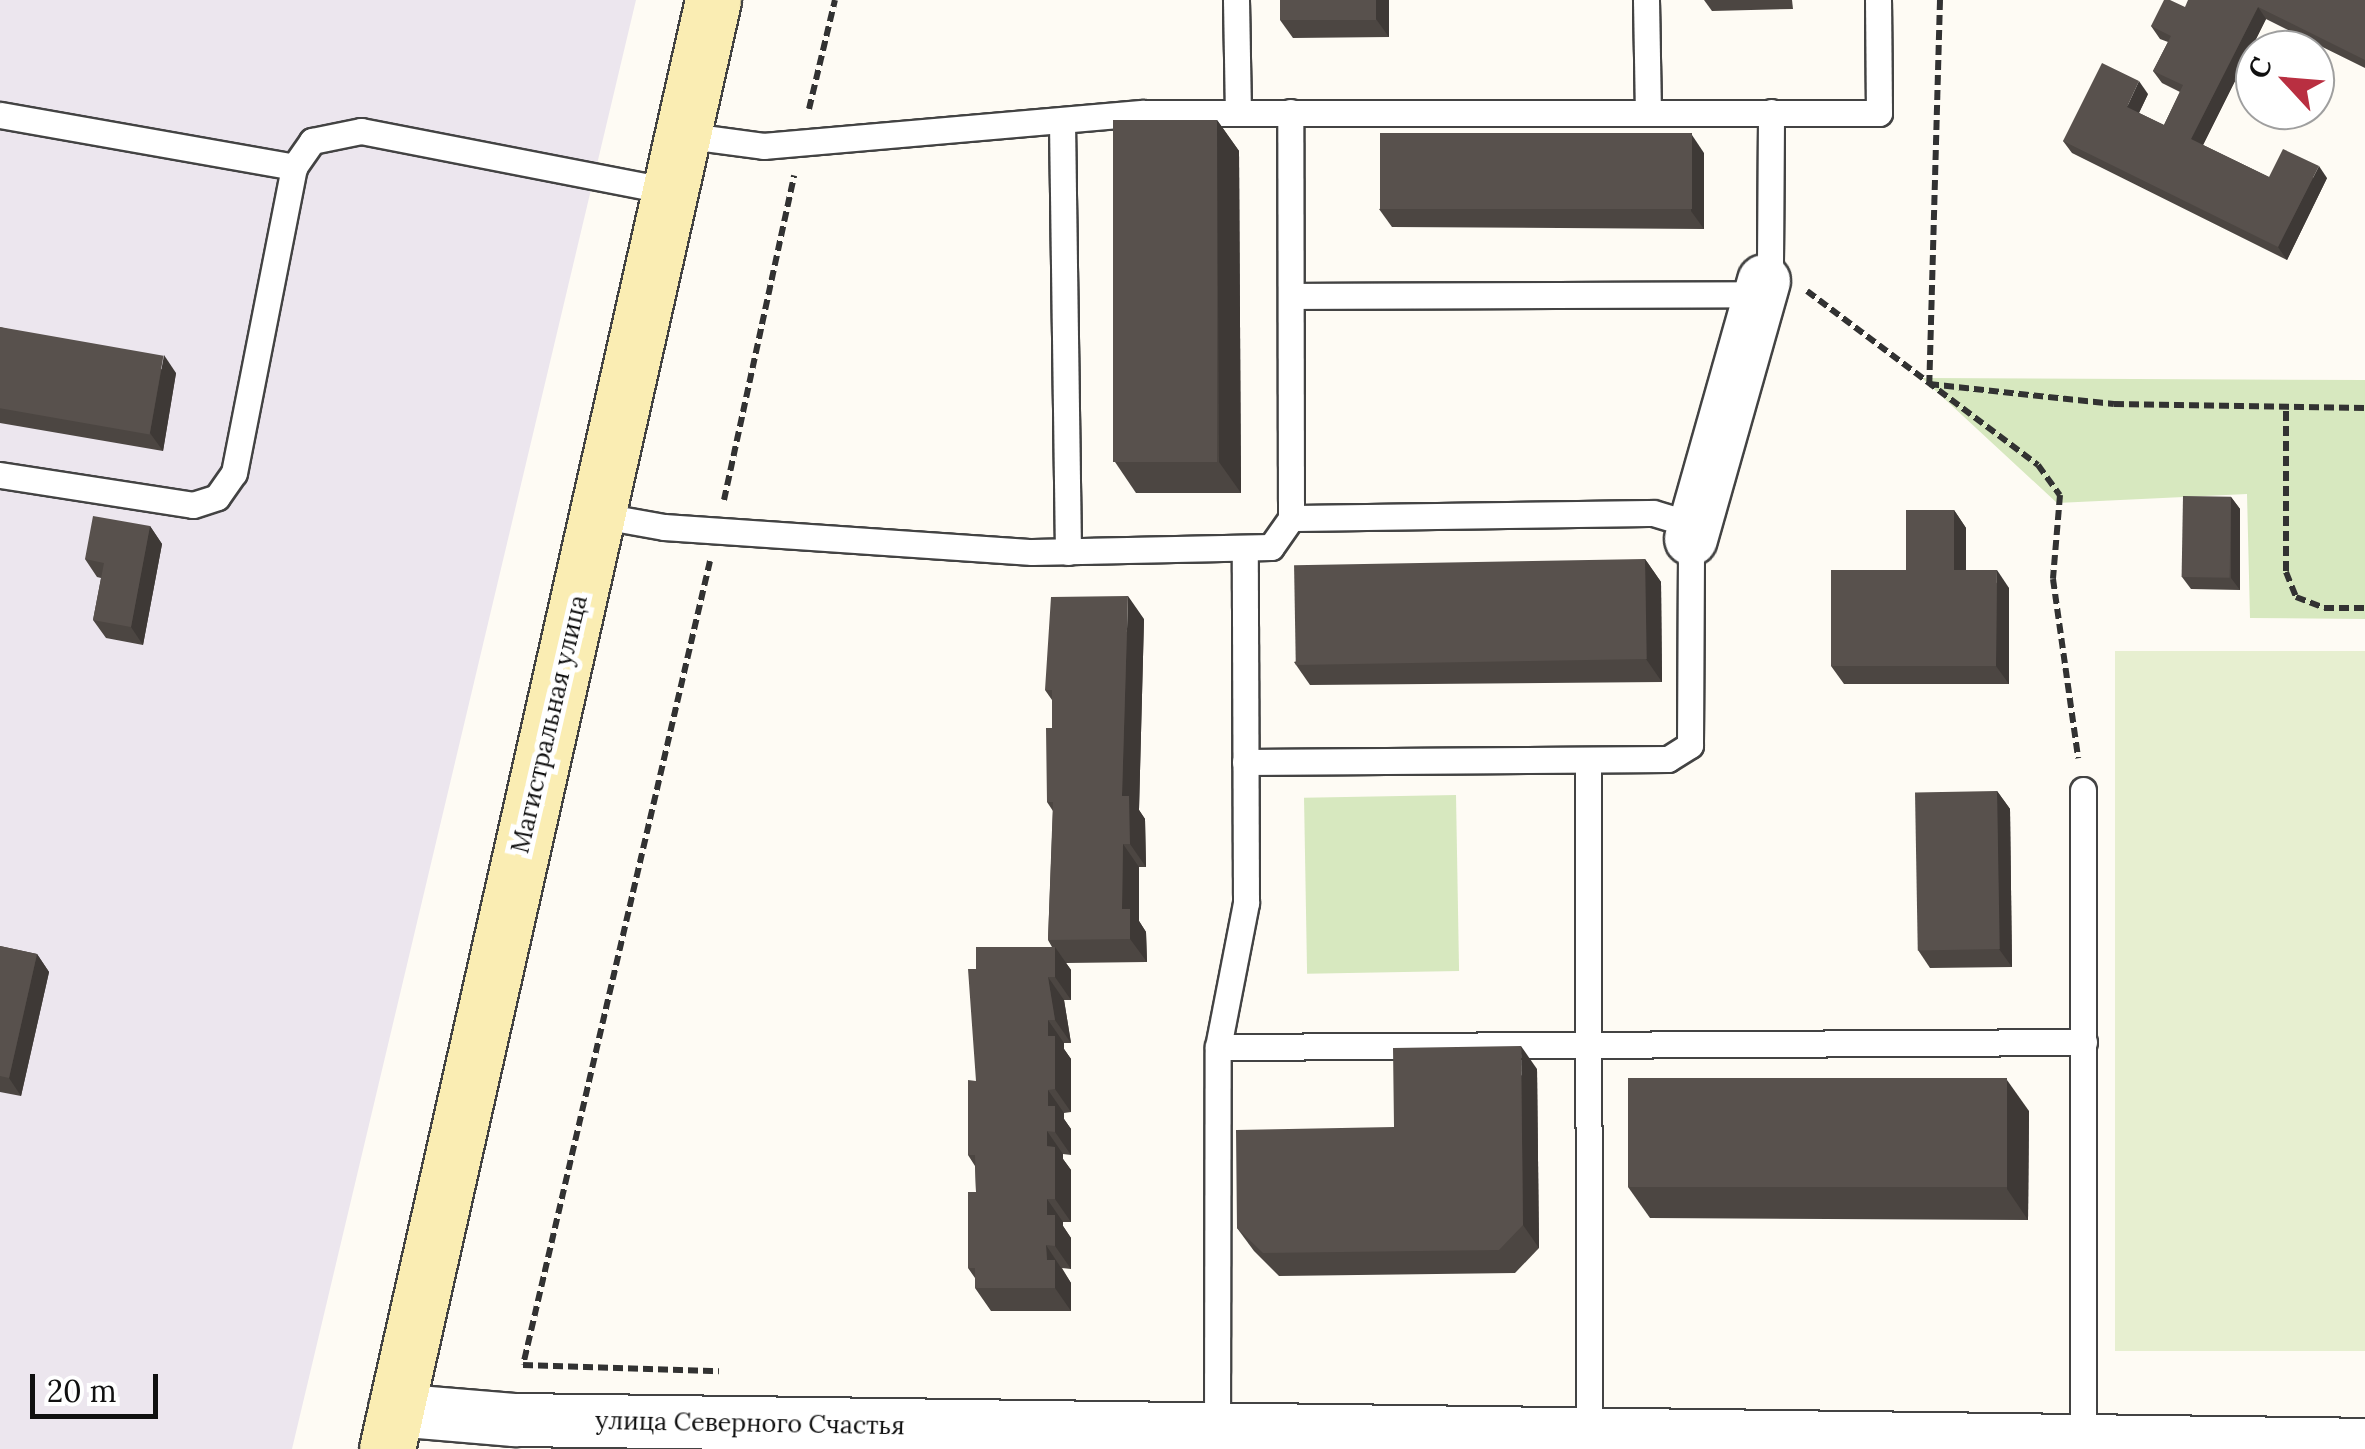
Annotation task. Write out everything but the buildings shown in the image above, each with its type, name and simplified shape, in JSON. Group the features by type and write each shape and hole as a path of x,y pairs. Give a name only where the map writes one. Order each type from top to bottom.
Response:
{"main road":[{"name":"Магистральная улица","path":"391,1429 713,0"}],"street":[{"path":"1692,539 1767,272"},
{"name":"улица Северного Счастья","path":"391,1429 515,1420 716,1436 1217,1430 1350,1440 1589,1435 1889,1445 2083,1441 2362,1446"}],"lane":[{"path":"1236,0 1238,112"},
{"path":"1646,0 1648,111"},
{"path":"682,135 801,143 1238,112 1878,113 1878,0"},
{"path":"596,515 717,531 1068,552 1245,552 1270,547 1291,518 1290,112"},
{"path":"1291,296 1733,298 1751,294 1767,272 1771,112"},
{"path":"0,115 294,167"},
{"path":"1062,122 1068,552"},
{"path":"0,475 193,505 216,498 234,473 294,167 312,141 361,131 670,191"},
{"path":"1244,762 1668,759 1690,745 1692,539 1683,522 1653,513 1291,518"},
{"path":"1217,1430 1218,1047 1246,903 1245,552"},
{"path":"1588,760 1593,1043 1589,1435"},
{"path":"2082,790 2083,1441"},
{"path":"1218,1047 2084,1042"}],"path":[{"path":"741,1372 523,1365 717,531 835,0"},
{"path":"1929,384 1940,0"},
{"path":"1767,272 2038,465 2060,495 2053,579 2082,790"},
{"path":"1929,384 2114,404 2286,411 2365,408"},
{"path":"2286,411 2286,572 2296,597 2324,608 2365,608"}],"shaded area":[{"path":"0,0 636,0 292,1449 0,1449"}],"green space":[{"path":"1922,378 2365,380 2365,619 2250,618 2247,494 2057,503"},
{"path":"2115,651 2365,651 2365,1351 2115,1351"},
{"path":"1456,795 1459,971 1307,974 1304,798"}]}
